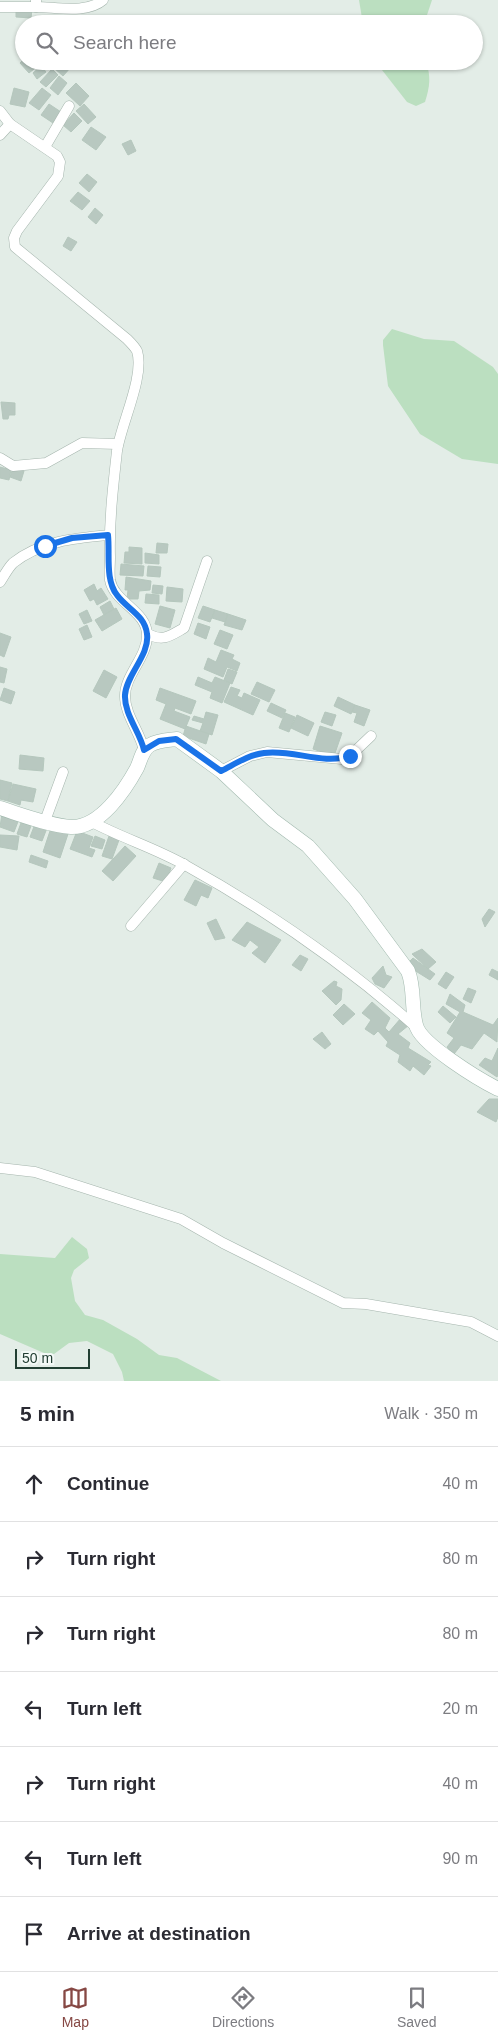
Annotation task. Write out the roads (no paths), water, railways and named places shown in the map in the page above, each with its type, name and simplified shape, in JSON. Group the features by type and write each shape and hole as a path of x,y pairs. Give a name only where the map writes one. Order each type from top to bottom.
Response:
{"street":[{"path":"0,7 36,4 85,8 96,6 103,0"},
{"path":"45,147 70,106"},
{"path":"0,112 10,124 57,156 60,171 17,231 14,238 14,247 127,339 136,350 137,372 118,444 108,535 110,581 117,596 138,615 148,634 158,640 165,639 184,628 206,561"},
{"path":"0,135 10,124"},
{"path":"0,458 12,466 46,462 82,443 118,444"},
{"path":"0,582 12,564 45,546 72,538 108,535"},
{"path":"0,808 71,827 84,826 92,822 120,797 138,766 144,750 141,737 128,710 125,695 148,634"},
{"path":"221,771 250,756 267,752 342,758 350,756 370,736"},
{"path":"144,750 159,741 176,739 221,771 272,820 308,846 355,899 408,971 412,981 416,1027"},
{"path":"45,821 63,772"},
{"path":"92,822 184,864 244,899 339,963 416,1027 436,1048 475,1078 498,1089"},
{"path":"131,926 184,864"},
{"path":"0,1168 34,1172 181,1219 223,1243 343,1303 366,1304 472,1322 498,1336"}]}
